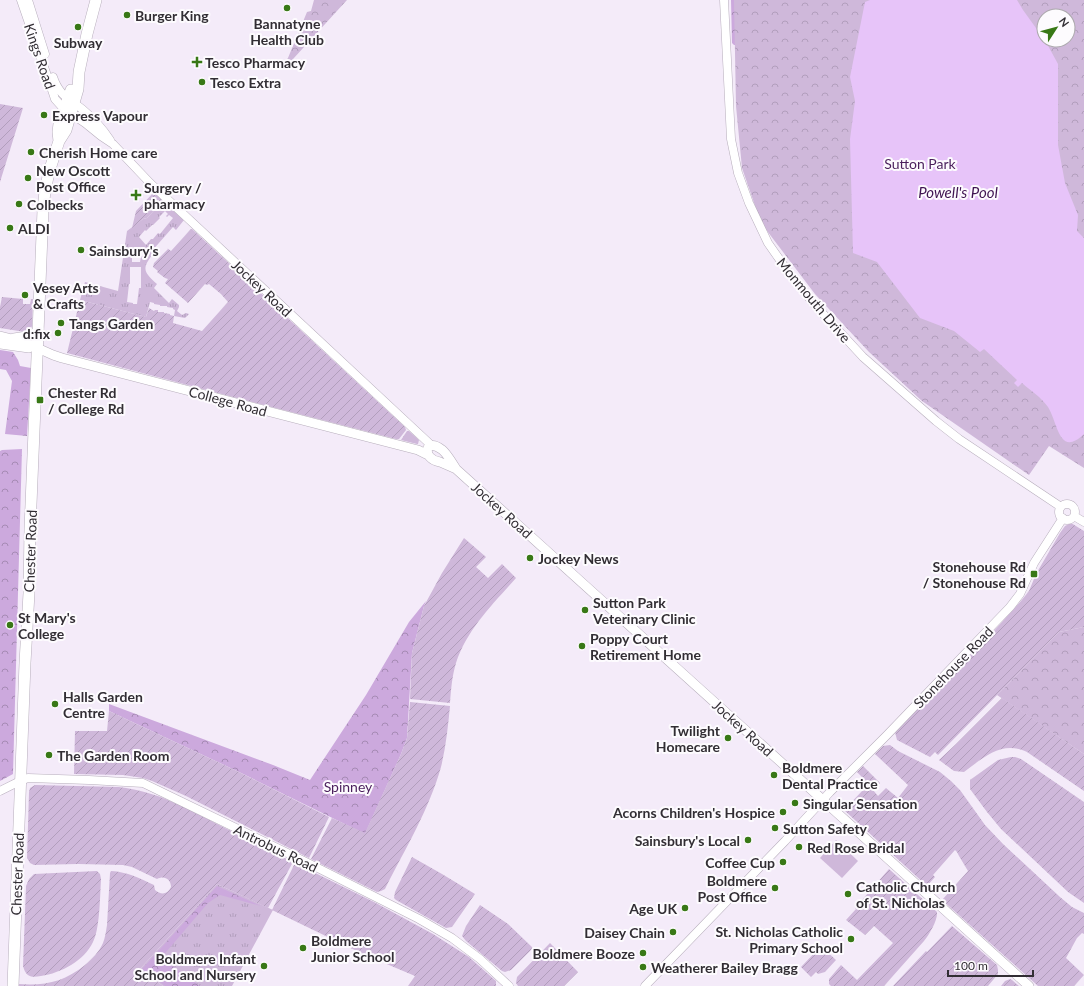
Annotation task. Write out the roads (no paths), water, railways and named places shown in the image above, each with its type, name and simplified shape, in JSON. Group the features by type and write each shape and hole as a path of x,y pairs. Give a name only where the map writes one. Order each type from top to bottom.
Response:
{"highway":[{"name":"Chester Road","path":"13,986 43,210 49,172 58,141 66,130 69,106 78,89 79,72 96,0"}],"main road":[{"name":"College Road","path":"11,338 33,335 39,329"},
{"name":"College Road","path":"0,336 24,342 62,358 418,450 429,449"},
{"name":"College Road","path":"0,344 38,349"},
{"path":"440,448 443,450 443,458 438,462 429,449 440,448"},
{"name":"Jockey Road","path":"443,458 1029,986"}],"street":[{"name":"Kings Road","path":"21,0 55,99 69,106"},
{"name":"Kings Road","path":"28,0 55,83 69,106"},
{"name":"Monmouth Drive","path":"724,0 731,140 735,162 749,203 768,243 789,273 814,304 863,357 959,440 1061,507"},
{"name":"Jockey Road","path":"69,106 113,144 155,188 429,449"},
{"path":"1067,504 1071,505 1075,509 1074,516 1067,520 1062,518 1059,510 1061,507 1067,504"},
{"path":"1074,516 1084,522"},
{"name":"Stonehouse Road","path":"645,986 1016,601 1034,563 1062,518"},
{"name":"Antrobus Road","path":"0,791 20,781 31,778 142,784 308,863 419,919 452,938 480,959 509,986"}],"water":[{"name":"Powell's Pool","path":"870,0 1017,0 1036,28 1036,48 1049,48 1058,64 1058,145 1065,183 1078,215 1077,231 1084,238 1084,434 1076,440 1069,442 1064,440 1060,436 1045,403 1022,383 1018,387 1014,383 1017,380 984,349 980,352 954,331 920,318 877,262 853,253 850,139 855,101 850,77 865,2"}],"place":[{"name":"Bannatyne Health Club","path":"287,8"},
{"name":"Burger King","path":"127,15"},
{"name":"Subway","path":"78,27"},
{"name":"Tesco Pharmacy","path":"197,62"},
{"name":"Tesco Extra","path":"202,82"},
{"name":"Express Vapour","path":"44,115"},
{"name":"Cherish Home care","path":"31,152"},
{"name":"New Oscott Post Office","path":"28,178"},
{"name":"Surgery / pharmacy","path":"136,195"},
{"name":"Colbecks","path":"19,204"},
{"name":"ALDI","path":"10,228"},
{"name":"Sainsbury's","path":"81,250"},
{"name":"Vesey Arts & Crafts","path":"25,295"},
{"name":"Tangs Garden","path":"61,323"},
{"name":"d:fix","path":"58,333"},
{"name":"Chester Rd / College Rd","path":"40,400"},
{"name":"Jockey News","path":"530,558"},
{"name":"Stonehouse Rd / Stonehouse Rd","path":"1034,574"},
{"name":"Sutton Park Veterinary Clinic","path":"585,610"},
{"name":"St Mary's College","path":"10,625"},
{"name":"Poppy Court Retirement Home","path":"582,646"},
{"name":"Halls Garden Centre","path":"55,704"},
{"name":"Twilight Homecare","path":"728,738"},
{"name":"The Garden Room","path":"49,755"},
{"name":"Boldmere Dental Practice","path":"774,775"},
{"name":"Singular Sensation","path":"795,803"},
{"name":"Acorns Children's Hospice","path":"783,812"},
{"name":"Sutton Safety","path":"775,828"},
{"name":"Sainsbury's Local","path":"748,840"},
{"name":"Red Rose Bridal","path":"799,847"},
{"name":"Coffee Cup","path":"783,862"},
{"name":"Boldmere Post Office","path":"775,888"},
{"name":"Catholic Church of St. Nicholas","path":"848,894"},
{"name":"Age UK","path":"685,908"},
{"name":"Daisey Chain","path":"673,932"},
{"name":"St. Nicholas Catholic Primary School","path":"851,939"},
{"name":"Boldmere Junior School","path":"303,948"},
{"name":"Boldmere Booze","path":"643,953"},
{"name":"Boldmere Infant School and Nursery","path":"264,966"},
{"name":"Weatherer Bailey Bragg","path":"643,967"}],"park label":[{"name":"Sutton Park","path":"920,163"},
{"name":"Spinney","path":"348,786"}]}
